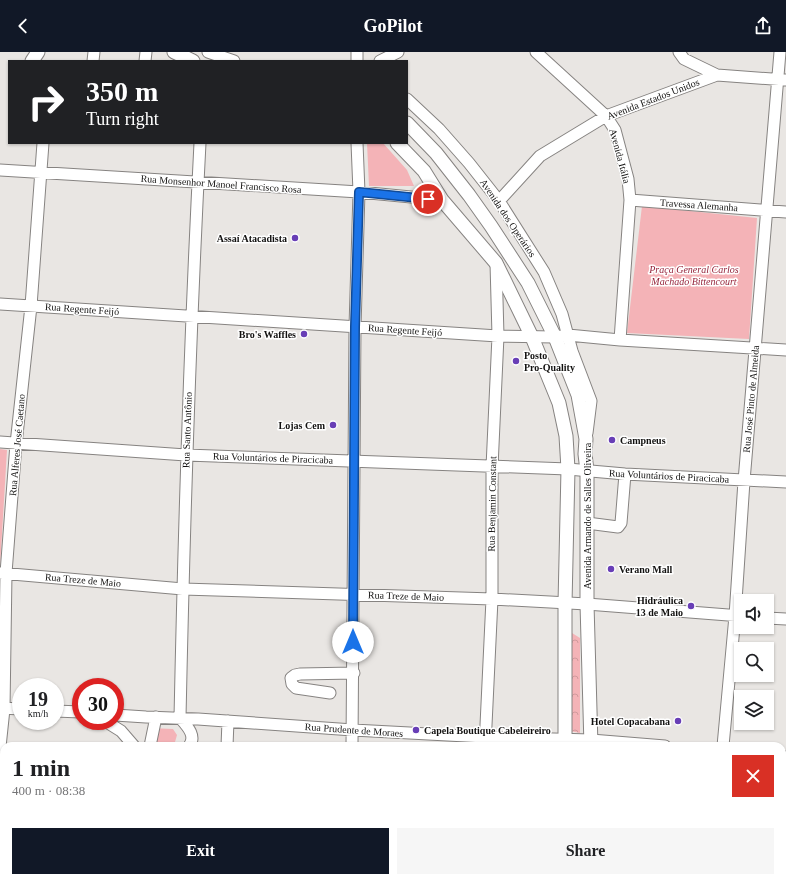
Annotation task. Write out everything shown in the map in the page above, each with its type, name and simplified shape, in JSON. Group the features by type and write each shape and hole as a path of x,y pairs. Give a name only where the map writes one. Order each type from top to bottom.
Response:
{"main road":[{"path":"174,52 191,60"},
{"name":"Avenida Armando de Salles Oliveira","path":"408,123 436,153 491,226 528,283 555,338 578,394 586,439 587,604 591,742"},
{"name":"Avenida Armando de Salles Oliveira","path":"398,144 424,171 442,200 496,263 532,337 559,403 566,436 568,469 565,604 565,742"}],"street":[{"path":"208,52 231,60"},
{"path":"382,60 398,52"},
{"name":"Avenida Itália","path":"536,52 606,116 615,130 628,179 630,200 620,340"},
{"path":"679,52 684,59 717,75 782,80"},
{"name":"Rua José Pinto de Almeida","path":"739,594 744,481 768,211 782,80 780,52"},
{"name":"Avenida Estados Unidos","path":"499,201 540,156 606,116 717,75"},
{"name":"Avenida dos Operários","path":"408,101 439,129 469,163 499,201 544,272 562,314 572,351 591,401 586,439"},
{"name":"Rua Alferes José Caetano","path":"0,742 3,573 31,306 43,144"},
{"name":"Rua Santo Antônio","path":"180,718 186,455 200,144"},
{"path":"352,742 354,673 353,594 355,327 359,192 357,144"},
{"name":"Rua Monsenhor Manoel Francisco Rosa","path":"0,170 359,192 442,200"},
{"name":"Travessa Alemanha","path":"630,200 786,212"},
{"name":"Rua Benjamin Constant","path":"485,742 492,599 492,467 498,336 496,263"},
{"name":"Rua Regente Feijó","path":"0,304 498,336 555,338 568,335 620,340 786,350"},
{"name":"Rua Voluntários de Piracicaba","path":"0,442 186,455 568,469 624,474 786,482"},
{"path":"587,524 618,527 621,523 624,474"},
{"name":"Rua Treze de Maio","path":"3,573 183,589 492,599 587,604 734,616"},
{"path":"774,618 786,619"},
{"name":"Rua José Pinto de Almeida","path":"724,742 736,634"},
{"path":"330,693 296,688 292,684 292,678 295,675 300,674 354,673"},
{"path":"2,708 12,709"},
{"name":"Rua Prudente de Moraes","path":"124,716 353,730 485,742"},
{"path":"151,742 156,718"},
{"path":"180,718 190,731 192,738 191,742"},
{"path":"227,742 228,721"},
{"path":"120,730 131,742"}],"green space":[{"path":"367,144 384,144 407,170 414,186 369,186"},
{"name":"Praça General Carlos Machado Bittencourt","path":"642,206 757,218 749,339 627,333"},
{"path":"0,449 7,450 0,567"},
{"path":"572,633 580,638 580,733 570,731"},
{"path":"150,728 173,729 177,735 175,742 147,742 146,740 147,731"}],"place":[{"name":"Assaí Atacadista","path":"295,238"},
{"name":"Bro's Waffles","path":"304,334"},
{"name":"Posto Pro-Quality","path":"516,361"},
{"name":"Lojas Cem","path":"333,425"},
{"name":"Campneus","path":"612,440"},
{"name":"Verano Mall","path":"611,569"},
{"name":"Hidráulica 13 de Maio","path":"691,606"},
{"name":"Hotel Copacabana","path":"678,721"},
{"name":"Capela Boutique Cabeleireiro","path":"416,730"}],"route":[{"path":"353,642 355,327 359,192 428,199"}]}
